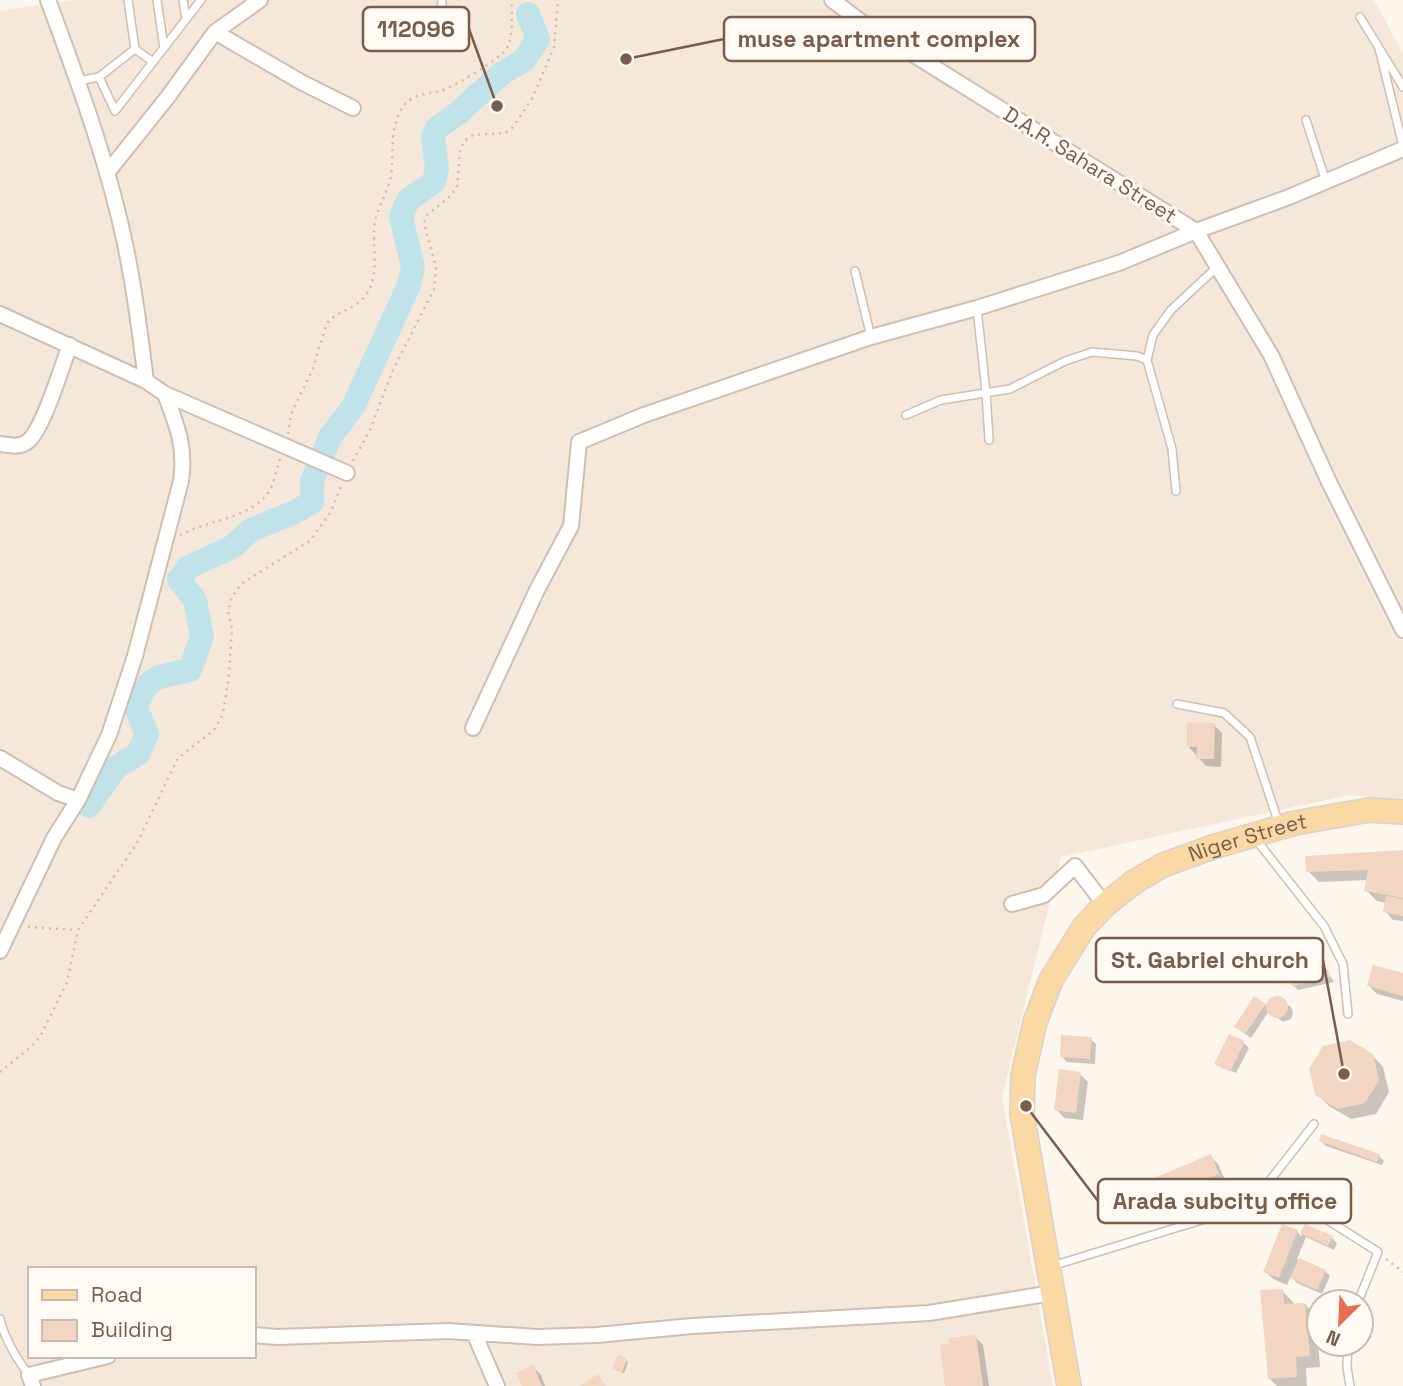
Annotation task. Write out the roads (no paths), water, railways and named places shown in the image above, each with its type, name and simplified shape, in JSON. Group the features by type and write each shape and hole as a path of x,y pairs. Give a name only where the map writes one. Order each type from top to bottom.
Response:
{"main road":[{"name":"Niger Street","path":"1069,1386 1022,1114 1023,1075 1035,1022 1051,979 1084,927 1105,905 1134,882 1163,865 1316,818 1369,810 1403,812"}],"street":[{"path":"48,0 78,81 107,173 124,240 146,381"},
{"path":"107,173 215,32 260,0"},
{"name":"D.A.R. Sahara Street","path":"832,0 874,30 1196,231 1325,182 1403,147"},
{"path":"215,32 301,82 353,108"},
{"path":"473,728 537,590 571,526 579,442 644,415 871,337 977,308 1119,263 1196,231 1271,355 1334,494 1403,630"},
{"path":"0,314 146,381 165,394 347,473"},
{"path":"0,444 19,446 29,441 40,424 70,345"},
{"path":"0,951 54,838 78,800 109,735 135,656 181,481 184,459 179,434 165,394"},
{"path":"0,758 58,793 78,800"},
{"path":"1012,904 1044,895 1075,866 1105,905"},
{"path":"256,1335 448,1331 537,1337 597,1335 692,1326 929,1313 1052,1293"},
{"path":"474,1334 497,1386"},
{"path":"31,1381 102,1358"}],"lane":[{"path":"128,0 135,49 153,62"},
{"path":"157,0 164,48"},
{"path":"183,0 186,19"},
{"path":"99,77 115,111 201,0"},
{"path":"441,20 442,0"},
{"path":"1360,17 1403,87"},
{"path":"1379,48 1403,147"},
{"path":"78,81 99,77 135,49"},
{"path":"1306,120 1325,182"},
{"path":"1176,491 1172,449 1147,360 1153,335 1171,310 1217,267"},
{"path":"855,271 871,337"},
{"path":"977,308 989,440"},
{"path":"906,415 941,400 1010,389 1065,361 1092,352 1137,356 1147,360"},
{"path":"1177,705 1224,713 1250,737 1280,828"},
{"path":"1252,836 1324,926 1343,964 1348,1014"},
{"path":"1048,1267 1205,1219 1264,1188 1314,1124"},
{"path":"1264,1188 1293,1198 1378,1252 1364,1288"},
{"path":"0,1320 16,1357 31,1381"},
{"path":"1347,1358 1350,1386"}],"waterway":[{"path":"89,806 116,767 138,754 147,734 136,708 145,688 162,676 190,670 202,636 195,600 179,580 187,568 232,547 251,530 312,502 312,481 330,437 353,407 409,285 413,267 401,217 408,200 434,182 437,169 433,137 437,128 457,114 501,74 524,60 538,39 528,14"}],"place":[{"name":"muse apartment complex","path":"626,59"},
{"name":"112096","path":"497,106"},
{"name":"St. Gabriel church","path":"1344,1074"},
{"name":"Arada subcity office","path":"1026,1106"}]}
